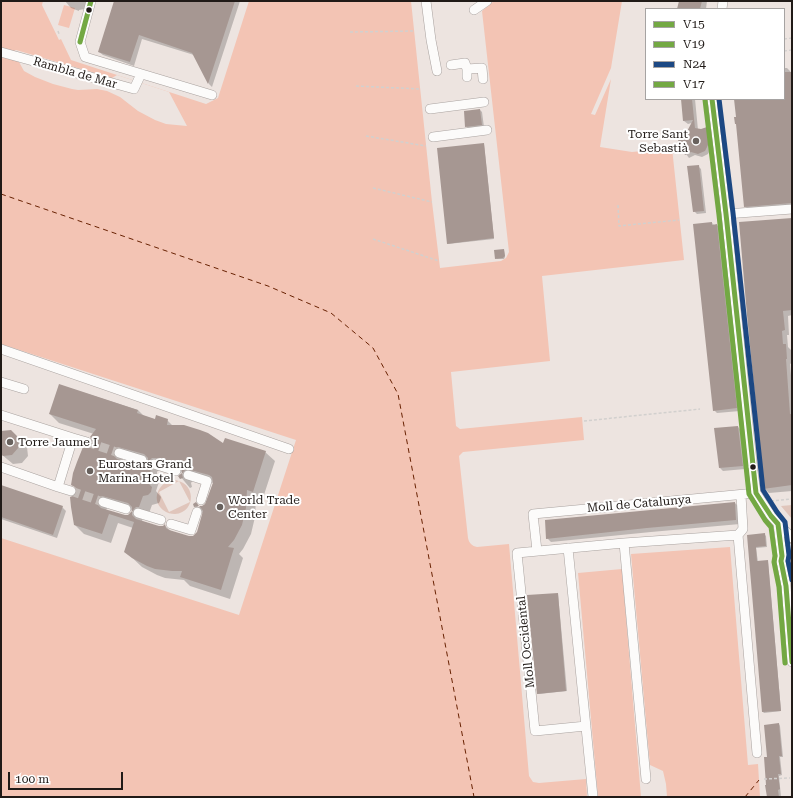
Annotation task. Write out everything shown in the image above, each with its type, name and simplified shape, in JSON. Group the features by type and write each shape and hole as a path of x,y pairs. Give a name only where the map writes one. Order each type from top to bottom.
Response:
{"street":[{"name":"Rambla de Mar","path":"91,1 80,42 85,57 212,95"},
{"path":"426,1 437,71"},
{"path":"474,10 487,1"},
{"name":"Rambla de Mar","path":"1,52 134,89 141,74"},
{"path":"451,65 465,63 467,73 482,68 483,79"},
{"path":"712,100 756,493 771,516 792,538"},
{"path":"430,109 484,102"},
{"path":"433,137 487,130"},
{"path":"726,214 792,209"},
{"path":"1,349 289,449"},
{"path":"1,382 24,390"},
{"path":"1,415 86,442"},
{"path":"58,487 73,438"},
{"path":"119,453 142,460"},
{"path":"154,464 176,471"},
{"path":"1,467 71,491"},
{"path":"188,475 207,481 201,500"},
{"name":"Moll de Catalunya","path":"538,551 533,514 756,493"},
{"path":"743,495 743,529 738,535 757,753"},
{"path":"103,502 126,509"},
{"path":"171,524 191,530 197,512"},
{"path":"138,513 161,520"},
{"path":"778,524 782,556 781,561 786,586 792,662"},
{"path":"538,551 738,535"},
{"path":"624,543 646,779"},
{"path":"568,548 593,797"},
{"path":"782,556 785,552 792,548"},
{"name":"Moll Occidental","path":"538,551 517,553 535,731 586,726"},
{"path":"782,566 784,570 792,575"}],"path":[{"path":"350,32 414,31"},
{"path":"356,86 420,89"},
{"path":"366,136 426,146"},
{"path":"372,188 432,202"},
{"path":"618,205 619,226 679,220"},
{"path":"373,239 439,262"},
{"path":"584,421 700,408"},
{"path":"769,501 792,499"},
{"path":"764,779 790,778"}],"shaded area":[{"path":"1,1 43,1 42,5 59,40 61,39 71,60 206,104 218,98 249,1 411,1 440,268 501,261 506,258 509,252 482,11 494,1 622,1 611,68 591,114 595,115 611,79 600,147 632,152 672,148 684,260 542,276 550,361 451,372 456,426 460,429 582,417 584,440 463,452 459,456 469,541 472,545 477,547 509,544 529,776 533,782 539,783 586,779 587,797 1,797 1,538 239,615 296,440 1,344"},
{"path":"64,5 75,8 69,28 58,25"},
{"path":"170,480 179,481 159,492 169,512 190,502 188,508 175,514 170,514 164,511 157,502 159,489"},
{"path":"179,481 185,484 189,489 191,496 190,502"},
{"path":"792,505 792,519 781,506"},
{"path":"730,547 748,765 758,764 760,797 667,797 663,771 650,765 631,554"},
{"path":"792,553 792,571 786,564 786,559"},
{"path":"622,569 641,797 598,797 578,573"}],"pier":[{"path":"16,50 112,78 117,75 169,92 187,126 166,124 155,120 138,111 120,97 107,91 97,89 72,89 35,77 24,71 14,53"}],"building":[{"path":"114,1 235,1 208,84 192,53 139,35 130,62 98,52"},
{"path":"679,1 702,1 700,8 677,8"},
{"path":"785,72 792,72 792,203 744,207 736,124 734,117 736,117 734,100 785,100"},
{"name":"Torre Sant Sebastià","path":"681,100 692,100 695,128 701,129 707,127 710,133 711,143 705,151 698,154 691,152 685,155 678,140 684,137 693,120 683,121"},
{"path":"480,109 482,125 465,127 464,111"},
{"path":"484,143 494,238 447,244 437,148"},
{"path":"699,165 704,211 693,212 687,166"},
{"path":"792,218 792,310 783,311 785,330 782,331 783,344 786,344 790,414 792,414 792,485 763,489 756,440 759,439 739,222"},
{"path":"712,222 712,225 717,224 737,408 713,411 693,224"},
{"path":"504,249 505,256 503,258 495,259 494,250"},
{"name":"World Trade Center","path":"59,384 138,410 137,413 155,419 156,415 168,419 167,425 184,425 208,433 223,443 225,438 266,451 253,492 247,490 246,508 242,525 234,540 228,547 234,548 221,590 180,577 182,571 155,569 147,566 124,552 134,522 109,514 102,534 74,525 70,497 75,495 77,490 71,485 73,473 83,447 89,448 93,444 93,440 90,437 96,429 49,414","holes":["118,447 144,454 148,458 148,462 144,466 141,466 117,459 113,455 113,452","152,458 156,458 180,467 182,470 182,473 178,476 180,479 183,478 182,474 187,469 212,477 213,483 205,504 199,506 203,511 197,532 193,536 169,530 166,528 165,524 163,526 159,526 136,519 132,515 132,512 136,507 139,507 143,496 148,495 151,492 152,487 147,482 151,469 148,466 150,460","102,496 128,503 132,507 132,511 128,515 125,515 101,508 97,504 99,498"]},
{"path":"738,426 743,466 719,468 714,428"},
{"name":"Torre Jaume I","path":"11,430 18,437 19,447 12,455 3,456 1,454 1,431"},
{"path":"1,485 63,506 53,535 1,517"},
{"path":"196,502 199,506 194,507 193,504"},
{"path":"735,502 736,520 546,539 545,520"},
{"path":"765,533 766,546 756,547 757,561 768,560 781,711 762,712 747,535"},
{"path":"558,593 566,691 537,694 527,595"},
{"path":"779,723 782,756 779,756 781,774 778,774 780,789 778,790 779,797 767,797 764,757 767,757 764,725"}],"ferry route":[{"path":"1,194 268,286 331,313 373,348 398,394 474,797"},
{"path":"745,797 759,780"}],"tunnel":[{"path":"87,442 119,453"},
{"path":"71,491 103,502"}],"transit line":[{"name":"V17","path":"80,42 91,1"},
{"name":"V19","path":"705,100 749,494 771,527 775,556 774,562 779,587 785,663"},
{"name":"V15","path":"712,100 756,493 778,524 782,556 781,561 786,586 792,662"},
{"name":"N24","path":"719,100 763,490 785,522 789,555 788,561 792,580"}],"place":[{"name":"Torre Sant Sebastià","path":"696,141"},
{"name":"Torre Jaume I","path":"10,442"},
{"name":"Eurostars Grand Marina Hotel","path":"90,471"},
{"name":"World Trade Center","path":"220,507"}]}
